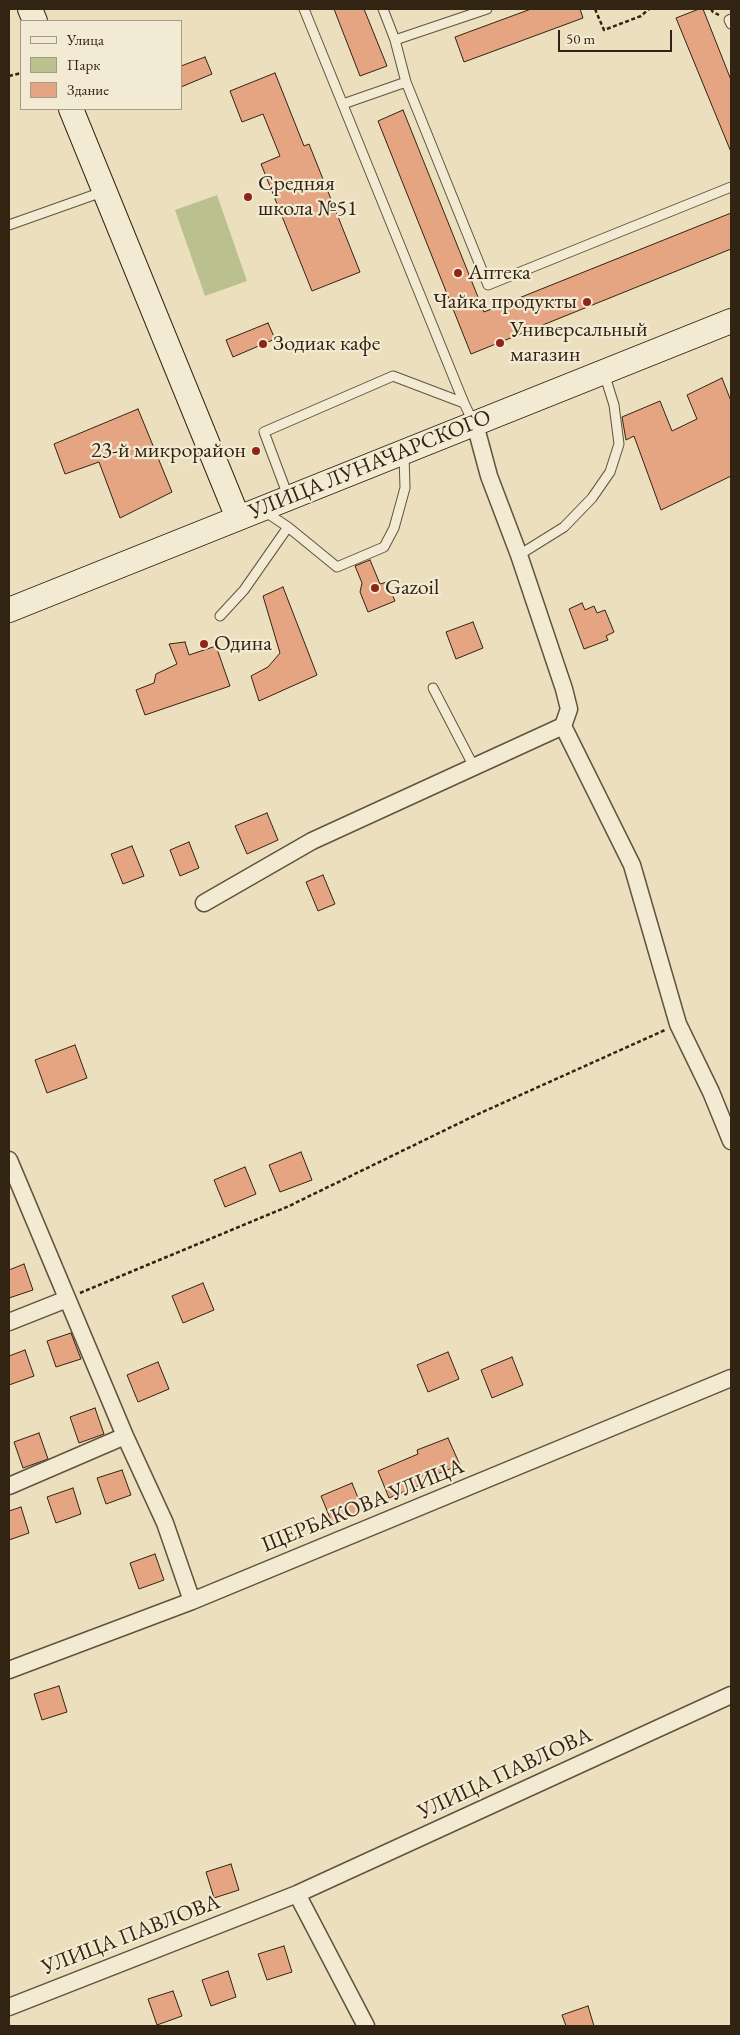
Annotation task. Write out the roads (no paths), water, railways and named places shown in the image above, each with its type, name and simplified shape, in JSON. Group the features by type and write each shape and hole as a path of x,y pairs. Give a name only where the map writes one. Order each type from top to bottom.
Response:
{"main road":[{"path":"71,110 238,518"},
{"name":"УЛИЦА ЛУНАЧАРСКОГО","path":"9,610 731,321"}],"street":[{"path":"204,903 312,841 563,726 569,710 564,689 490,476 475,424"},
{"path":"563,726 632,865 678,1024 711,1092 731,1141"},
{"path":"9,1160 125,1436 165,1523 192,1601"},
{"path":"9,1322 67,1299"},
{"name":"ЩЕРБАКОВА УЛИЦА","path":"9,1670 192,1601 731,1378"},
{"path":"9,1486 125,1436"},
{"name":"УЛИЦА ПАВЛОВА","path":"9,2007 297,1894 731,1694"},
{"path":"297,1894 366,2026"}],"lane":[{"path":"304,9 464,403 475,424"},
{"path":"383,9 395,40 406,82 488,285 731,187"},
{"path":"395,40 487,9"},
{"path":"731,19 731,24"},
{"path":"343,104 406,82"},
{"path":"9,225 105,191"},
{"path":"519,555 564,527 592,498 610,472 619,444 614,405 604,372"},
{"path":"288,498 264,432 394,376 464,403"},
{"path":"261,509 288,527 337,566 384,547 394,528 405,488 403,452"},
{"path":"220,616 244,590 288,527"},
{"path":"433,688 474,767"}],"place":[{"name":"Средняя школа №51","path":"248,197"},
{"name":"Аптека","path":"458,273"},
{"name":"Чайка продукты","path":"587,302"},
{"name":"Универсальный магазин","path":"500,343"},
{"name":"Зодиак кафе","path":"263,344"},
{"name":"23-й микрорайон","path":"256,451"},
{"name":"Gazoil","path":"375,588"},
{"name":"Одина","path":"204,644"}]}
